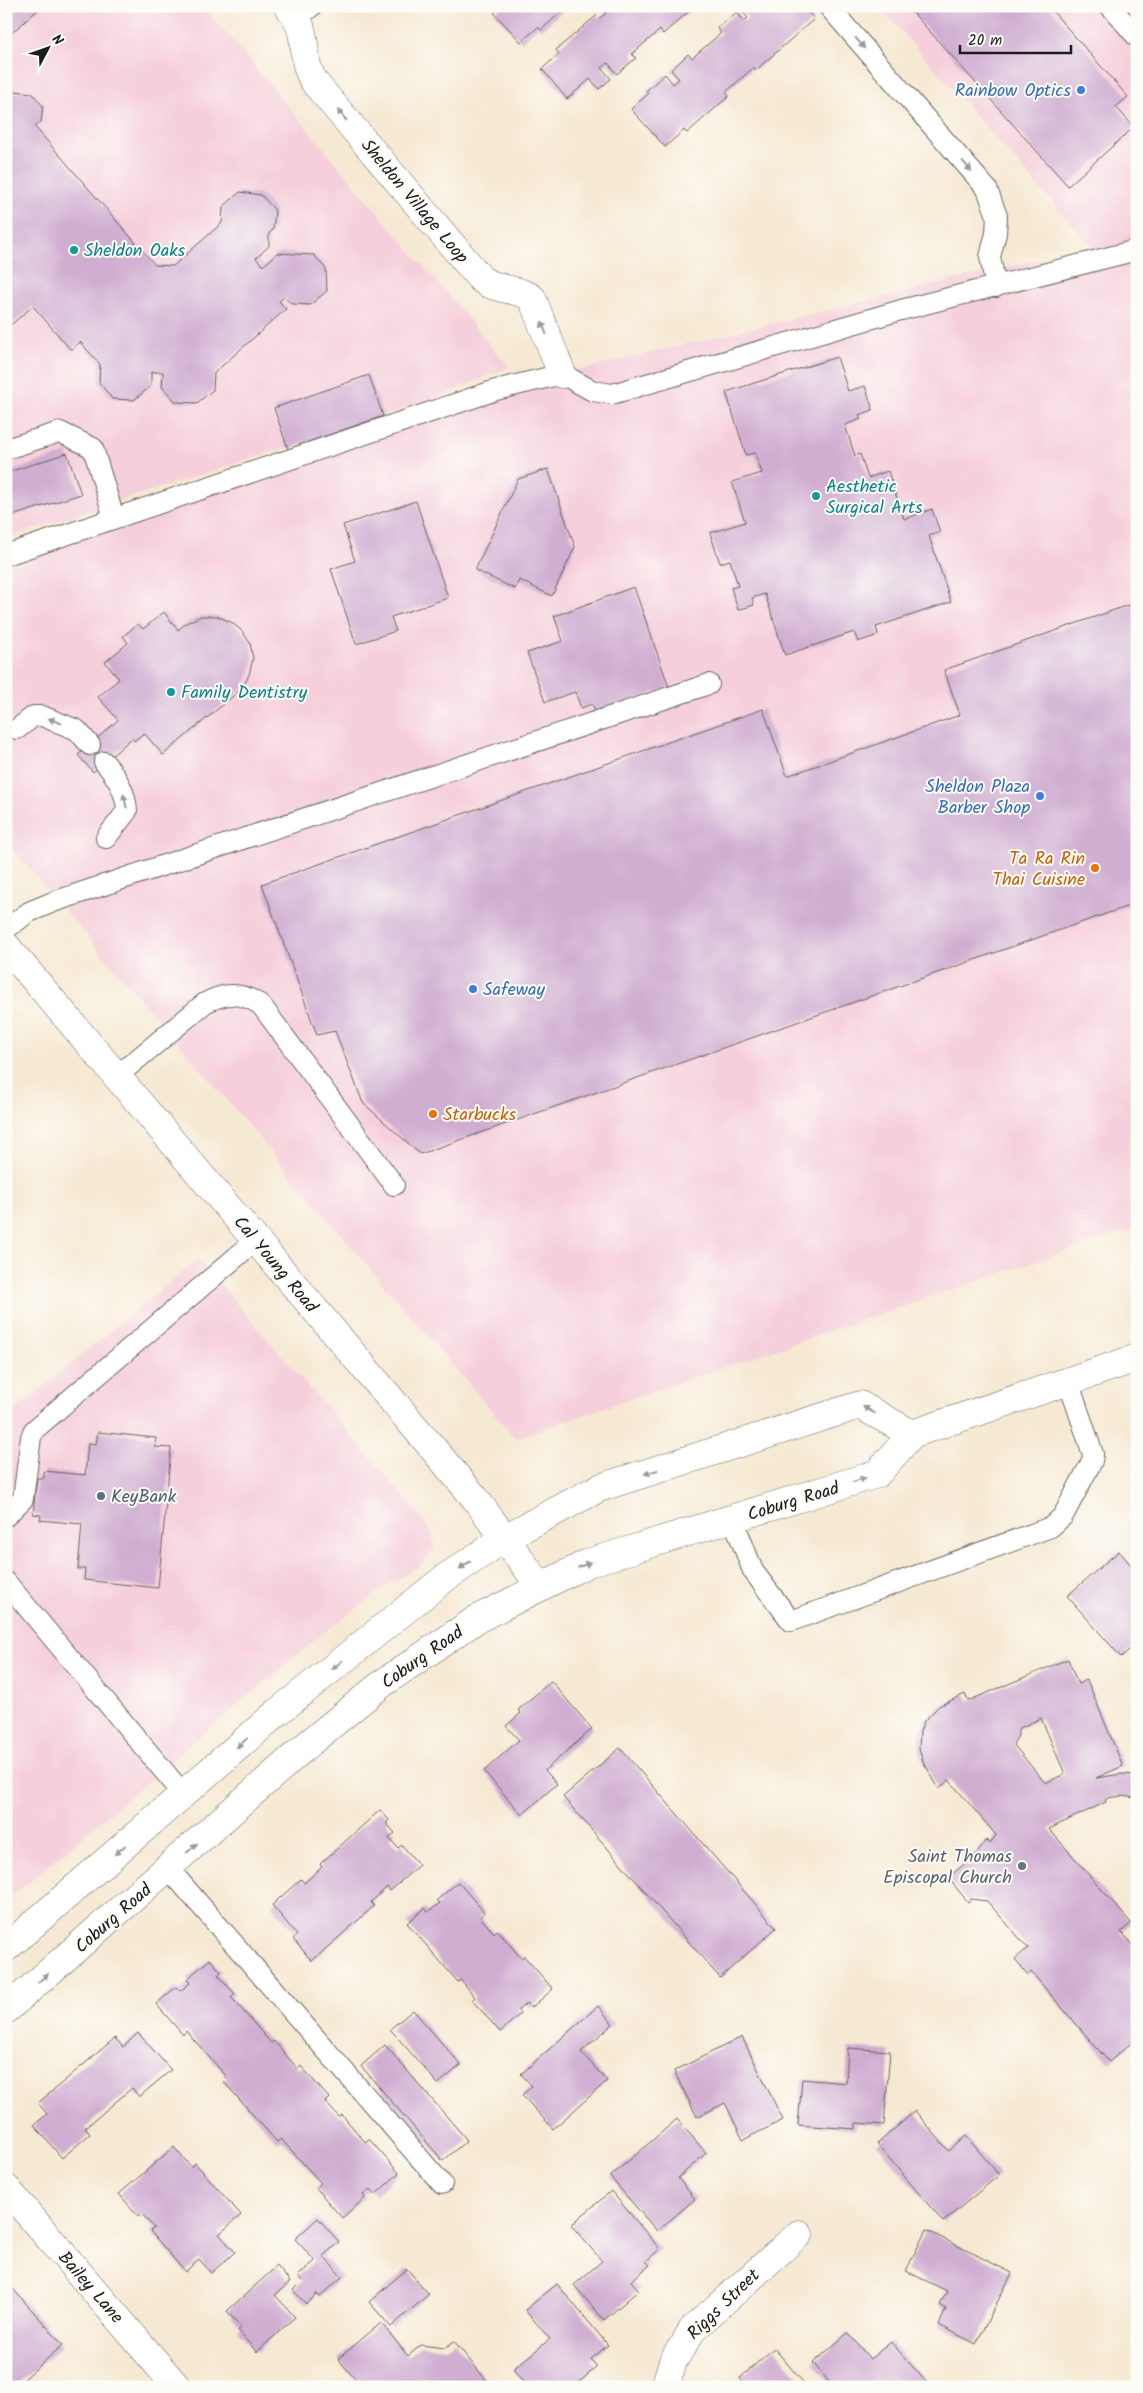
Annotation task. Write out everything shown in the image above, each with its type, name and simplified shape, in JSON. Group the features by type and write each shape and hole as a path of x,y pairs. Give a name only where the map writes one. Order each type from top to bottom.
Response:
{"main road":[{"name":"Sheldon Village Loop","path":"299,10 307,67 315,83 480,278 490,285 519,292 532,298 562,374"},
{"name":"Cal Young Road","path":"6,946 475,1498 540,1586"},
{"path":"6,1948 279,1711 445,1578 505,1538 599,1488 860,1405 912,1434 1137,1358"},
{"name":"Coburg Road","path":"6,2010 308,1745 383,1683 477,1619 588,1563 877,1474 912,1434"},
{"name":"Bailey Lane","path":"6,2188 177,2387"},
{"name":"Riggs Street","path":"664,2387 673,2361 693,2329 799,2234"}],"lane":[{"path":"828,6 987,189 997,216 996,233 990,257 996,288"},
{"path":"1110,6 1137,37"},
{"path":"6,555 496,390 562,374 593,391 612,394 901,310 996,288 1137,250"},
{"path":"6,449 60,432 93,448 114,518"},
{"path":"6,928 29,912 53,902 709,684"},
{"path":"17,729 34,716 42,716 77,730 90,745"},
{"path":"104,762 118,778 127,802 127,811 106,838"},
{"path":"118,1076 205,1003 229,994 240,994 251,998 261,1005 394,1185"},
{"path":"6,1516 23,1499 31,1437 34,1430 256,1240"},
{"path":"733,1519 753,1571 791,1621 1052,1526 1063,1516 1092,1462 1093,1454 1068,1381"},
{"path":"6,1582 184,1795"},
{"path":"169,1868 442,2184"}],"shaded area":[{"path":"6,6 203,6 509,367 432,400 6,538"},
{"path":"879,6 1137,6 1137,1227 515,1438 6,841 6,555 562,374 1092,247"},
{"path":"198,1259 418,1513 433,1535 434,1550 421,1565 382,1589 318,1637 6,1901 6,1418"}],"building":[{"path":"6,6 42,6 6,38"},
{"path":"502,6 568,6 541,30 538,27 521,42 494,13"},
{"path":"607,6 695,6 663,34 660,30 632,54 636,58 617,74 608,63 602,68 611,79 599,89 590,79 567,99 542,69 559,54 556,50 597,15 600,18 606,13 604,9"},
{"path":"743,6 803,6 814,19 756,70 754,67 726,92 729,96 687,133 684,130 665,147 631,109 648,94 646,91 665,74 673,84 679,79 671,70 688,54 692,58 721,33 717,28 737,12 744,21 748,18 740,9"},
{"path":"907,6 1048,6 1128,97 1116,107 1134,127 1068,186"},
{"name":"Sheldon Oaks","path":"15,91 32,93 43,106 41,122 35,127 155,265 173,266 222,223 223,207 240,192 261,195 275,210 273,230 269,233 269,246 256,258 263,266 278,253 314,255 326,269 327,291 310,305 292,304 284,297 279,301 286,309 214,373 213,390 197,403 176,402 162,387 163,372 151,372 151,386 134,400 112,399 99,382 100,364 80,342 71,350 33,306 6,329 6,94 8,97"},
{"name":"Aesthetic Surgical Arts","path":"837,357 848,391 865,386 873,410 859,415 861,419 845,425 855,456 860,454 868,478 888,471 904,519 932,509 940,532 929,536 951,602 876,627 878,635 858,642 854,632 785,655 765,594 752,598 754,605 738,610 731,588 738,586 730,560 720,563 710,533 745,522 732,482 762,473 755,453 746,455 726,392"},
{"path":"369,375 383,416 288,449 274,408"},
{"path":"67,453 81,494 6,518 6,473"},
{"path":"548,469 575,547 552,596 519,580 515,589 475,570 518,479"},
{"path":"416,501 448,598 391,617 396,631 356,644 331,569 355,561 343,525"},
{"path":"634,587 669,687 596,713 592,704 581,708 575,692 545,702 527,653 563,641 554,616"},
{"path":"1137,602 1137,903 420,1154 363,1103 335,1031 317,1035 262,884 763,709 787,776 960,715 944,670"},
{"name":"Family Dentistry","path":"164,612 178,630 186,623 201,616 217,616 231,622 242,631 250,643 253,658 249,675 243,687 163,755 144,733 134,741 132,738 93,772 78,755 118,720 98,697 119,679 105,662 128,643 123,636 138,624 143,629"},
{"name":"KeyBank","path":"98,1432 156,1438 155,1447 171,1448 158,1588 84,1580 85,1569 78,1569 82,1524 40,1520 41,1515 33,1514 37,1478 44,1478 44,1471 85,1475 88,1443 96,1444"},
{"path":"1119,1551 1137,1572 1137,1643 1121,1657 1067,1596"},
{"name":"Saint Thomas Episcopal Church","path":"1068,1659 1078,1684 1087,1680 1123,1766 1096,1778 1122,1774 1137,1775 1137,1798 1121,1796 1108,1798 1105,1800 1106,1802 1049,1829 1131,1923 1121,1932 1137,1950 1137,2038 1109,2062 1031,1972 1028,1975 1015,1959 1028,1948 987,1901 971,1899 968,1902 948,1878 977,1853 986,1840 990,1844 996,1835 949,1780 939,1789 923,1761 919,1749 920,1731 924,1721 939,1706 965,1694 968,1701","holes":["1041,1718 1065,1774 1045,1783 1013,1744 1018,1736 1018,1729"]},
{"path":"551,1681 592,1729 545,1770 557,1784 522,1815 484,1771 519,1740 506,1726 521,1713 518,1710"},
{"path":"620,1748 776,1928 720,1978 563,1797"},
{"path":"380,1810 389,1820 386,1823 395,1833 389,1838 398,1848 402,1845 419,1865 390,1891 387,1887 371,1902 374,1906 312,1961 293,1939 297,1935 272,1905 301,1879 304,1883 322,1867 320,1864"},
{"path":"458,1882 485,1913 480,1917 494,1933 497,1930 521,1958 524,1956 553,1989 531,2008 527,2003 518,2010 520,2014 500,2032 472,2000 475,1997 461,1980 458,1982 407,1923 425,1908 428,1912 440,1903 437,1900"},
{"path":"210,1959 221,1972 218,1975 235,1994 231,1997 271,2043 274,2041 298,2069 301,2066 329,2098 325,2102 339,2117 342,2115 365,2142 369,2139 399,2173 375,2195 370,2189 363,2195 365,2198 342,2218 316,2188 321,2183 281,2139 277,2142 223,2081 227,2077 186,2031 183,2035 156,2004 176,1987 180,1991 190,1983 187,1979"},
{"path":"598,2006 613,2024 581,2052 607,2081 553,2129 522,2095 532,2086 521,2074"},
{"path":"413,2010 461,2065 438,2084 390,2029"},
{"path":"138,2033 171,2070 139,2097 132,2088 85,2128 90,2134 62,2158 34,2125 47,2114 38,2103 115,2038 123,2047"},
{"path":"742,2037 783,2120 743,2140 725,2103 697,2117 674,2071"},
{"path":"385,2045 467,2140 443,2161 361,2066"},
{"path":"848,2048 890,2051 884,2125 856,2123 856,2129 798,2125 802,2079 846,2083"},
{"path":"915,2111 949,2151 966,2136 999,2175 943,2222 877,2144"},
{"path":"677,2119 706,2153 678,2178 695,2199 657,2231 610,2177"},
{"path":"174,2147 191,2167 195,2163 241,2215 219,2234 235,2252 211,2273 199,2259 185,2272 150,2231 154,2228 142,2214 139,2217 119,2194"},
{"path":"611,2191 660,2249 646,2261 650,2265 631,2281 639,2290 604,2320 574,2285 602,2261 571,2225"},
{"path":"318,2218 339,2242 323,2256 342,2277 320,2297 317,2294 306,2304 293,2290 302,2281 298,2276 315,2261 295,2239"},
{"path":"926,2230 1012,2273 976,2344 939,2325 946,2309 940,2305 947,2291 906,2271"},
{"path":"277,2266 290,2282 275,2295 295,2317 257,2352 238,2331 241,2327 227,2311"},
{"path":"407,2269 429,2294 391,2327 369,2302"},
{"path":"6,2281 63,2345 15,2387 6,2387"},
{"path":"557,2284 608,2345 591,2359 597,2367 573,2387 527,2387 513,2369 550,2339 525,2310"},
{"path":"381,2323 408,2356 421,2345 445,2348 454,2341 492,2387 362,2387 338,2359"},
{"path":"848,2333 870,2359 891,2342 928,2384 925,2387 833,2387 813,2363"},
{"path":"774,2348 807,2387 747,2387 740,2378"}],"place":[{"name":"Rainbow Optics","path":"1081,90"},
{"name":"Sheldon Oaks","path":"74,250"},
{"name":"Aesthetic Surgical Arts","path":"816,496"},
{"name":"Family Dentistry","path":"171,692"},
{"name":"Sheldon Plaza Barber Shop","path":"1040,796"},
{"name":"Ta Ra Rin Thai Cuisine","path":"1095,868"},
{"name":"Safeway","path":"473,989"},
{"name":"Starbucks","path":"433,1114"},
{"name":"KeyBank","path":"101,1496"},
{"name":"Saint Thomas Episcopal Church","path":"1022,1866"}]}
